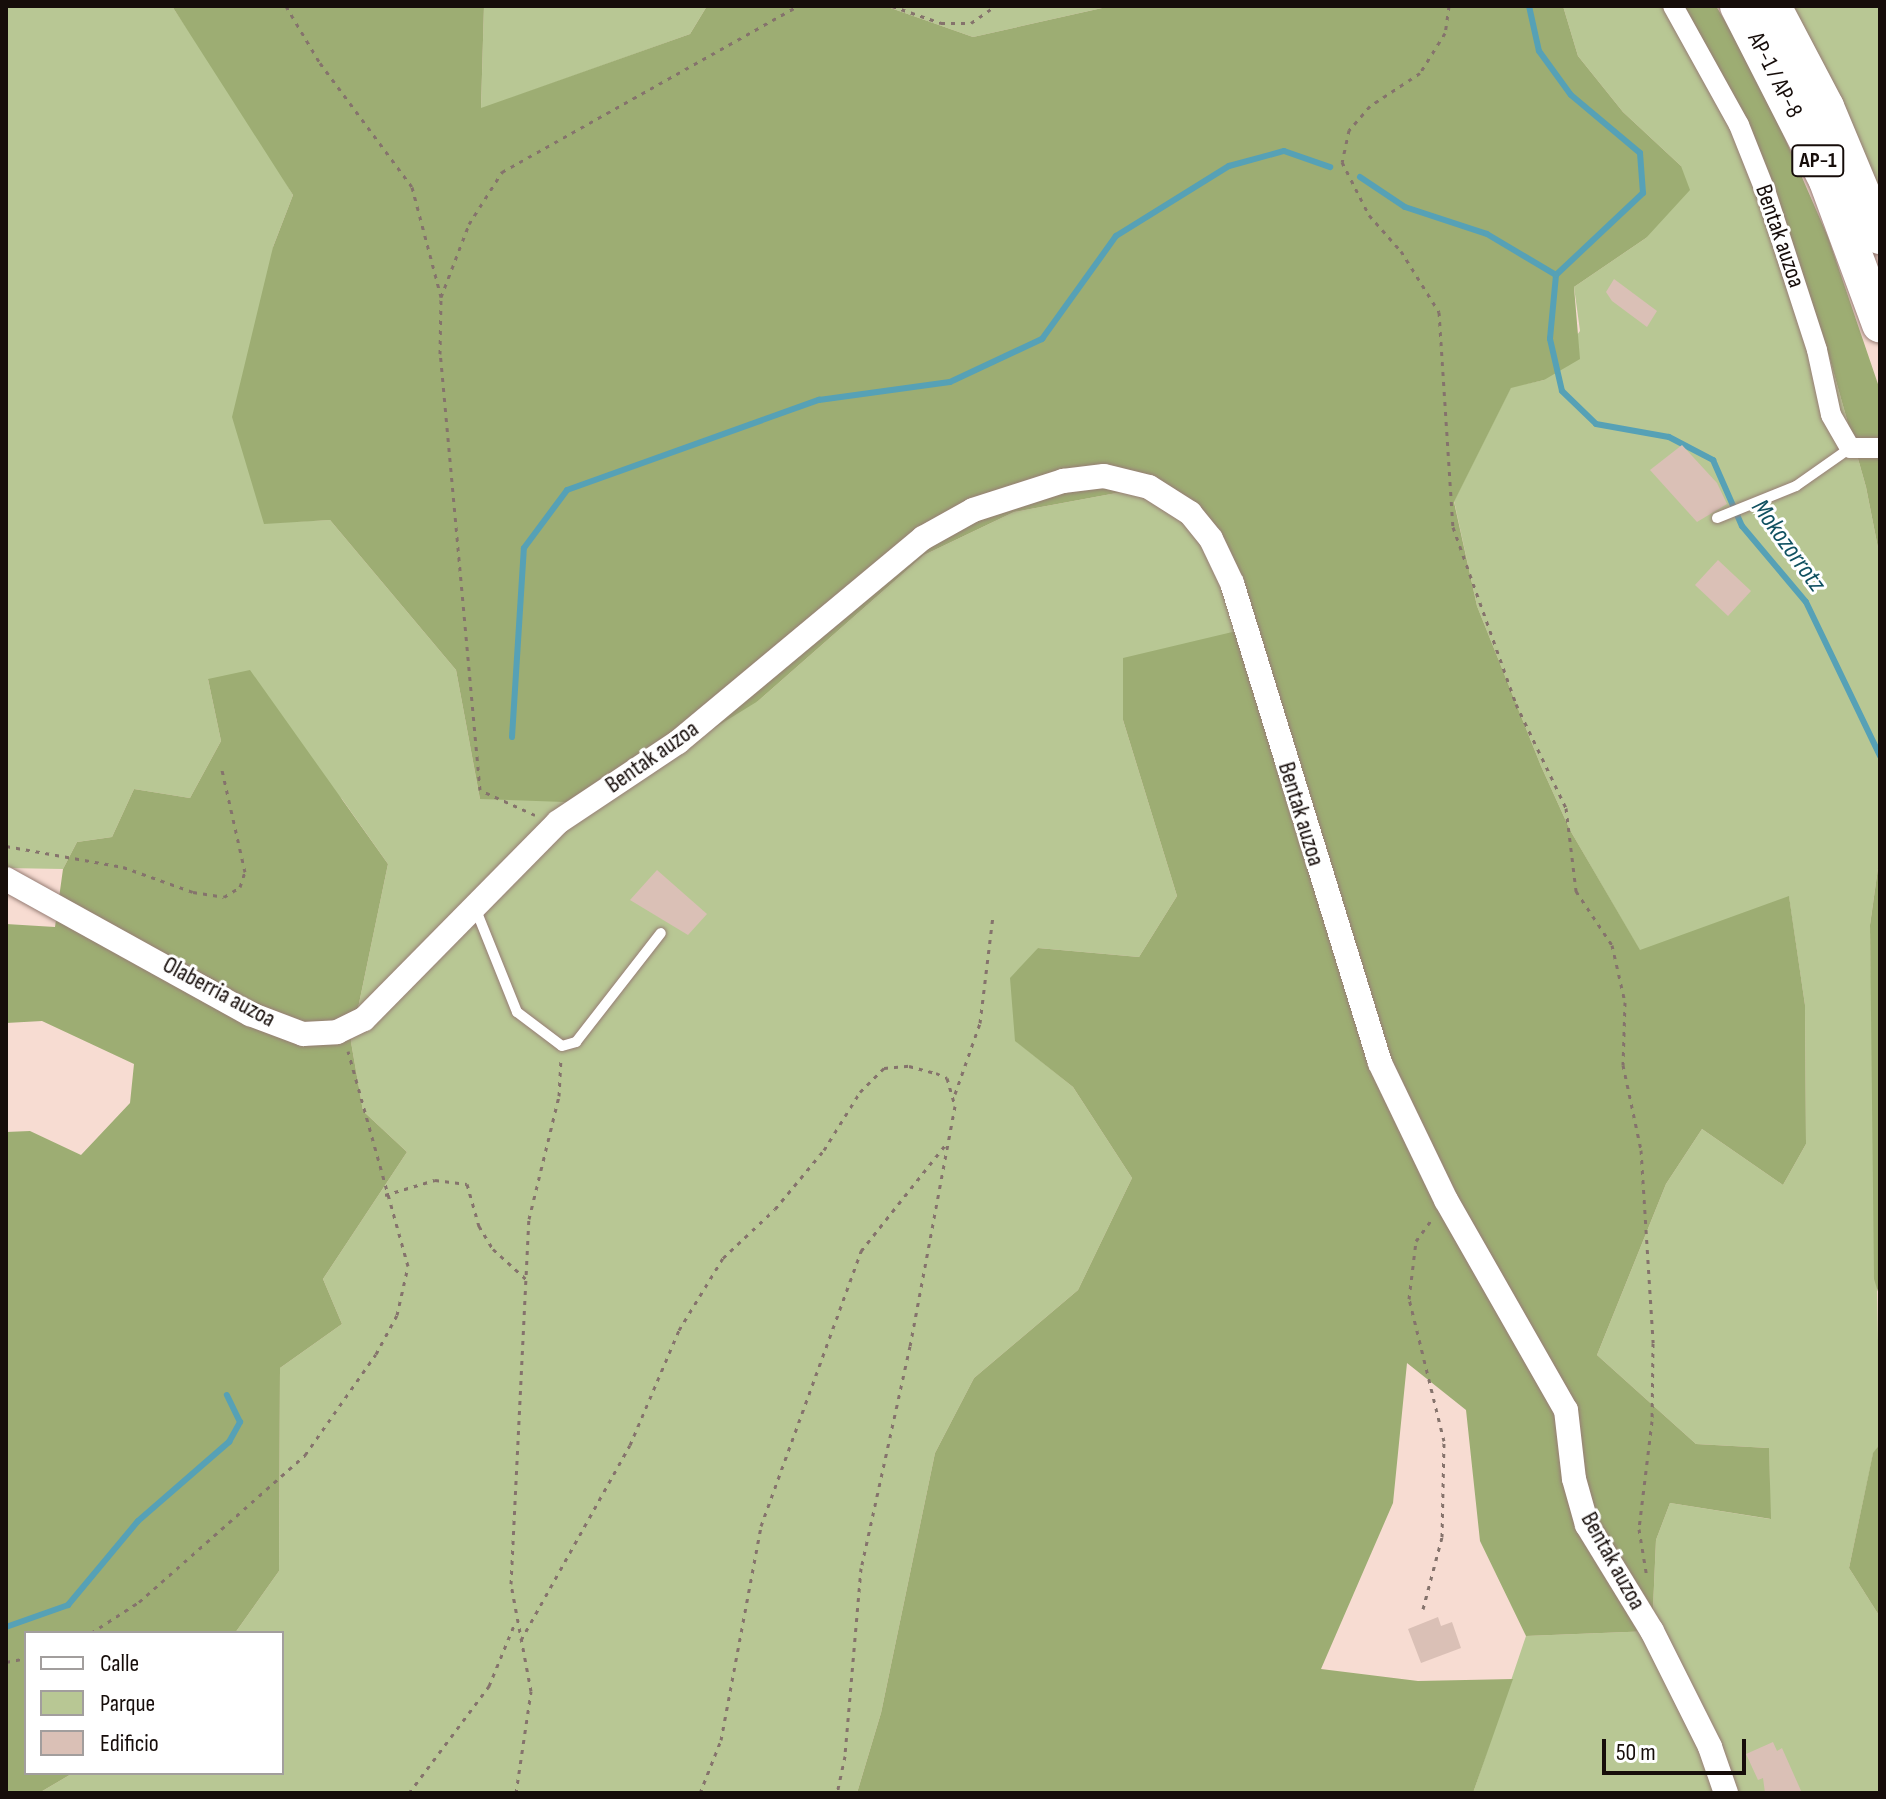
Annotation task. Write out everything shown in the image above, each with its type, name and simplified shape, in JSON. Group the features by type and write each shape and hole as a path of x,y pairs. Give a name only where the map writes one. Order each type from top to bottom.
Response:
{"highway":[{"name":"AP-1 / AP-8","path":"1738,6 1827,181 1880,324"},
{"name":"AP-1 / AP-8","path":"1773,6 1826,107 1880,236"}],"street":[{"name":"Bentak auzoa","path":"1673,6 1750,152 1795,275 1831,415 1850,448"},
{"path":"1850,448 1880,448"},
{"name":"Bentak auzoa","path":"558,822 678,742 935,531 973,510 1063,481 1104,476 1149,487 1190,513 1211,539 1232,583 1380,1063 1446,1200 1566,1410 1574,1479 1587,1525 1652,1631 1710,1747 1726,1793"},
{"path":"337,1032 364,1019 476,910 558,822"},
{"name":"Olaberria auzoa","path":"6,879 250,1014 303,1034 337,1032"}],"lane":[{"path":"1717,518 1796,486 1850,448"},
{"path":"476,910 517,1012 562,1046 576,1042 661,933"}],"path":[{"path":"286,6 320,63 412,187 441,297 440,354 480,790 558,822"},
{"path":"441,297 469,224 502,172 798,6"},
{"path":"892,6 941,23 971,23 995,6"},
{"path":"1449,6 1445,33 1420,73 1370,106 1349,130 1342,162 1369,215 1401,251 1439,312 1453,527 1516,704 1566,808 1576,891 1612,945 1625,1002 1623,1065 1641,1150 1653,1343 1652,1421 1639,1529 1648,1582"},
{"path":"6,846 123,867 193,892 224,897 240,887 245,872 222,770"},
{"path":"837,1793 845,1756 861,1568 910,1346 954,1097 980,1023 993,915"},
{"path":"94,1631 139,1602 305,1455 376,1354 397,1315 408,1266 385,1195 352,1059 337,1032"},
{"path":"516,1793 531,1691 515,1623 514,1489 529,1219 559,1096 562,1046"},
{"path":"521,1640 630,1445 679,1330 723,1258 775,1209 824,1150 860,1092 884,1068 909,1066 947,1078 954,1097"},
{"path":"700,1793 721,1740 761,1526 861,1251 947,1143"},
{"path":"385,1195 435,1180 467,1184 479,1226 493,1249 527,1280"},
{"path":"1423,1609 1442,1537 1444,1441 1409,1299 1416,1241 1446,1200"},
{"path":"409,1793 489,1686 515,1623"}],"green space":[{"path":"6,6 172,6 254,129 293,195 273,247 264,523 330,520 456,670 480,799 758,701 924,555 1014,512 1149,487 1211,539 1245,629 1123,720 1177,896 1139,957 1038,948 1016,1041 1073,1087 1132,1178 1078,1290 974,1378 935,1453 881,1713 857,1793 39,1793 70,1775 284,1775 284,1631 236,1631 279,1571 280,1368 342,1324 323,1279 407,1152 363,1111 351,1042 388,864 342,799 208,679 221,741 190,798 134,789 112,837 77,842 63,869 6,868"},
{"path":"172,6 484,6 481,108 690,34 707,6 885,6 973,37 1111,6 1563,6 1578,56 1623,112 1681,166 1690,190 1646,238 1574,287 1580,359 1544,380 1511,388 1454,502 1477,606 1541,766 1570,830 1640,950 1789,896 1805,1005 1806,1144 1783,1185 1702,1129 1666,1184 1597,1355 1696,1444 1769,1448 1771,1519 1670,1503 1656,1540 1652,1631 1526,1636 1480,1541 1466,1410 1407,1363 1393,1503 1321,1669 1418,1681 1513,1679 1473,1793 857,1793 881,1713 935,1453 974,1378 1078,1290 1132,1178 1073,1087 1015,1041 1010,978 1038,948 1139,957 1177,896 1123,720 1123,658 1245,629 1211,539 1149,487 1014,512 924,555 758,701 593,803 480,799 456,670 330,520 264,524 232,417 273,247 293,195"},
{"path":"484,6 707,6 690,34 481,109"},
{"path":"885,6 1111,6 973,37"},
{"path":"1563,6 1679,6 1761,157 1829,356 1866,487 1880,558 1880,854 1870,925 1880,1444 1873,1454 1849,1568 1880,1617 1880,1793 1473,1793 1526,1636 1652,1631 1656,1540 1670,1503 1770,1519 1769,1448 1696,1444 1597,1355 1666,1184 1702,1129 1783,1185 1806,1144 1805,1005 1789,897 1640,951 1570,830 1541,766 1477,606 1454,501 1511,387 1544,380 1580,331 1574,287 1646,238 1681,166 1623,112 1578,56"},
{"path":"1679,6 1716,6 1757,74 1828,237 1880,390 1880,558 1866,487 1829,356 1761,157"},
{"path":"1779,6 1880,6 1880,200"},
{"path":"250,670 388,864 351,1042 363,1111 407,1152 323,1279 342,1324 280,1368 279,1571 236,1631 24,1631 24,1775 70,1775 39,1793 6,1793 6,1132 30,1131 81,1155 130,1103 134,1064 42,1021 6,1023 6,924 55,927 63,869 77,842 112,837 134,789 190,798 221,741 208,679"},
{"path":"1880,854 1880,1298 1874,1279 1870,925"},
{"path":"1880,1444 1880,1617 1849,1568 1873,1453"}],"building":[{"path":"1614,279 1657,311 1647,327 1612,301 1606,292"},
{"path":"1682,445 1717,483 1727,504 1697,522 1650,470"},
{"path":"1718,560 1751,591 1728,616 1695,585"},
{"path":"657,870 707,914 688,935 630,900"},
{"path":"1438,1617 1441,1626 1452,1622 1461,1648 1421,1663 1408,1629"},
{"path":"1773,1742 1777,1751 1782,1748 1802,1793 1765,1793 1763,1778 1758,1780 1746,1754"}],"waterway":[{"name":"Mokozorrotz","path":"1529,6 1539,51 1571,95 1640,153 1643,193 1556,275 1550,339 1562,391 1596,424 1669,437 1713,460 1742,526 1806,602 1880,756"},
{"path":"512,737 524,548 567,490 819,400 950,382 1042,339 1116,236 1229,166 1284,151 1330,167"},
{"path":"1360,177 1405,207 1487,234 1556,275"},
{"path":"6,1627 68,1605 138,1521 229,1442 240,1422 227,1395"}]}
